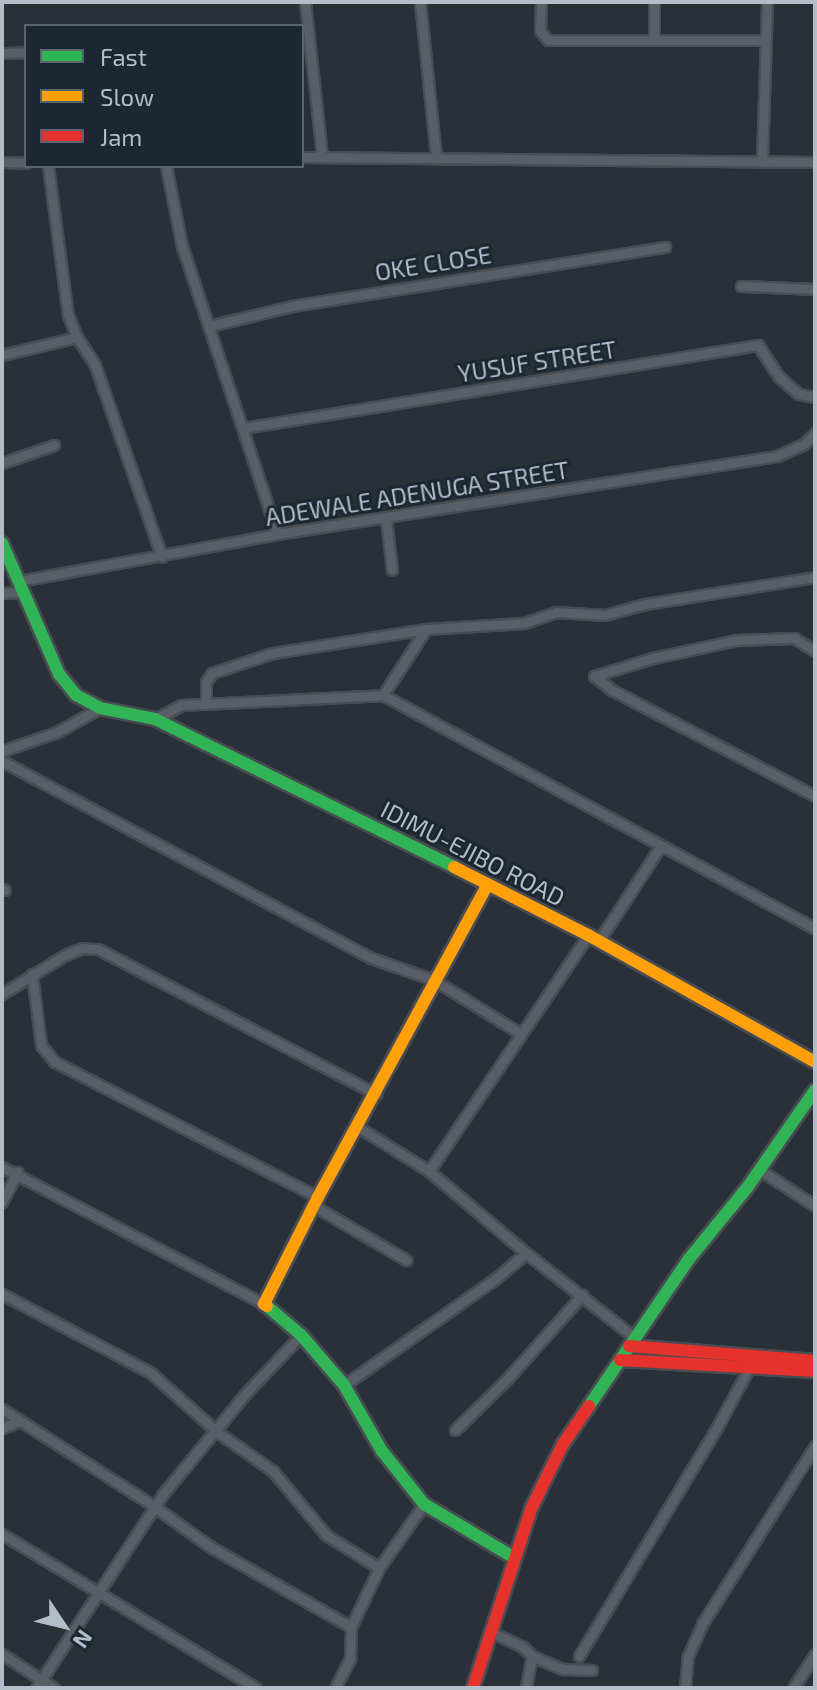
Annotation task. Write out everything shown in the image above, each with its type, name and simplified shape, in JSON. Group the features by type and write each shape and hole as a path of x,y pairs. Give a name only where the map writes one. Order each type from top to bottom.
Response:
{"main road":[{"path":"2,543 65,685 100,708"},
{"name":"IDIMU-EJIBO ROAD","path":"100,708 155,719 488,884 815,1062"},
{"path":"488,884 434,980 264,1304 301,1335 344,1385 382,1451 424,1504 513,1557"},
{"path":"473,1688 493,1633 513,1557 531,1509 563,1444 689,1259 760,1170 815,1090"},
{"path":"632,1342 815,1361"},
{"path":"620,1360 815,1371"}],"street":[{"path":"305,2 305,35 322,157"},
{"path":"420,2 436,156"},
{"path":"541,2 540,31 548,40 766,40"},
{"path":"654,2 654,40"},
{"path":"762,162 767,2"},
{"path":"2,53 24,52"},
{"path":"304,157 815,162"},
{"path":"2,162 24,163"},
{"path":"48,168 68,315 77,337 95,365 162,557"},
{"path":"166,168 182,246 243,428 251,465 277,534"},
{"name":"OKE CLOSE","path":"209,326 292,306 665,247"},
{"path":"741,286 815,289"},
{"path":"2,355 77,337"},
{"name":"YUSUF STREET","path":"243,428 758,345 778,376 799,394 815,397"},
{"name":"ADEWALE ADENUGA STREET","path":"2,593 21,586 277,534 777,456 804,444 815,433"},
{"path":"2,463 54,445"},
{"path":"386,519 392,570"},
{"path":"206,704 206,682 212,673 273,653 426,629 524,623 556,612 605,615 645,604 815,577"},
{"path":"383,695 426,629"},
{"path":"815,651 794,638 737,640 653,658 594,676 612,690 815,796"},
{"path":"155,719 181,705 383,695 815,929"},
{"path":"2,751 57,732 100,708"},
{"path":"2,761 371,958 434,980 521,1034"},
{"path":"429,1171 521,1034 660,847"},
{"path":"2,994 82,948 98,949 376,1094"},
{"path":"32,974 41,1045 55,1062 316,1202 406,1260"},
{"path":"358,1127 429,1171 526,1253 582,1295 632,1342"},
{"path":"2,1167 17,1172 264,1304"},
{"path":"760,1170 815,1206"},
{"path":"2,1202 17,1172"},
{"path":"344,1385 495,1279 526,1253"},
{"path":"2,1294 138,1364 216,1431 273,1471 326,1535 379,1568"},
{"path":"455,1430 507,1379 582,1295"},
{"path":"38,1684 155,1507 216,1431 301,1335"},
{"path":"579,1656 716,1429 750,1366"},
{"path":"2,1409 155,1507 209,1546 351,1627"},
{"path":"2,1428 20,1421"},
{"path":"685,1688 688,1656 702,1624 815,1446"},
{"path":"335,1688 350,1658 351,1627 379,1568 424,1504"},
{"path":"2,1534 96,1594 256,1688"},
{"path":"493,1633 523,1647 532,1656 563,1669 592,1670"},
{"path":"2,1654 38,1684 54,1688"},
{"path":"793,1688 815,1654"},
{"path":"526,1688 532,1656"}],"traffic: fast":[{"path":"2,543 59,674 76,695 100,708 155,719 454,867"},
{"path":"589,1406 689,1259 747,1188 815,1090"},
{"path":"267,1306 301,1335 344,1385 382,1451 424,1504 513,1557"}],"traffic: slow":[{"path":"454,867 588,935 815,1062"},
{"path":"267,1306 264,1304 318,1197 488,884"}],"traffic: jam":[{"path":"629,1346 815,1361"},
{"path":"620,1360 815,1371"},
{"path":"473,1688 531,1509 563,1444 589,1406"}]}
